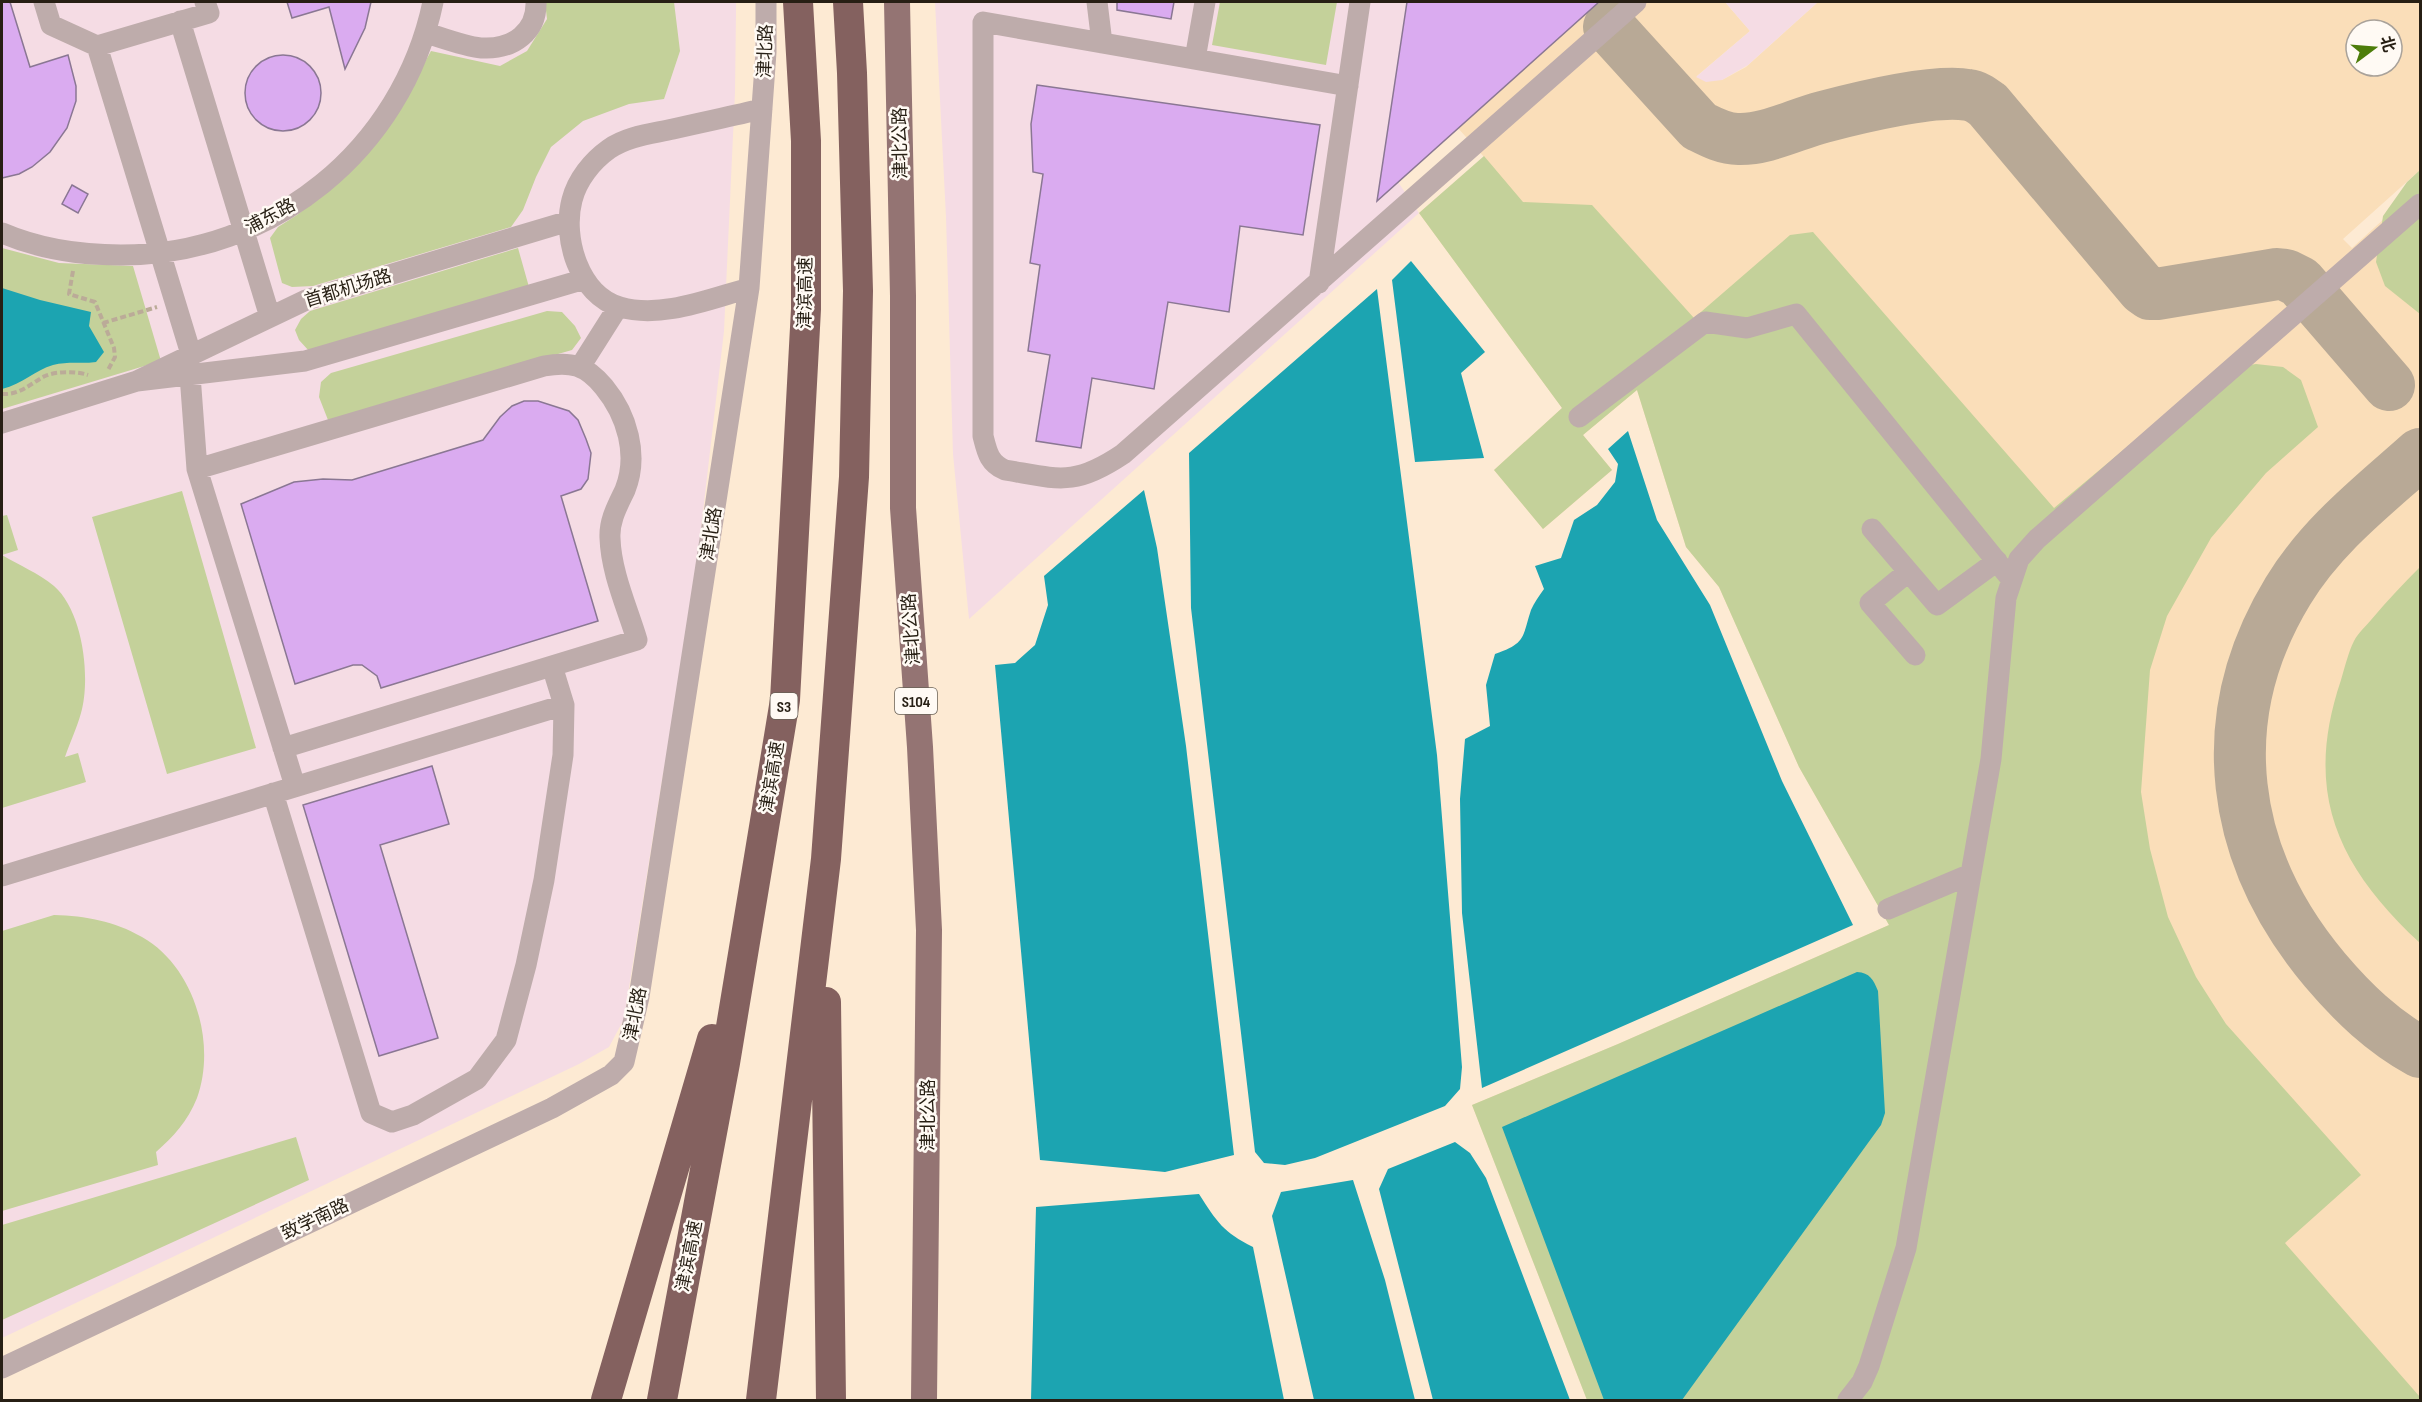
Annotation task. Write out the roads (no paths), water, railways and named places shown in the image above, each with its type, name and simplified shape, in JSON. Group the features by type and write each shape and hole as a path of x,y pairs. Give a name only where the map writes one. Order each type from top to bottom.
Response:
{"highway":[{"name":"津滨高速","path":"662,1401 725,1064 784,700 806,309 806,141 798,2"},
{"path":"761,1401 826,859 854,477 858,291 848,2"},
{"path":"826,859 831,1401"},
{"path":"606,1401 751,904"}],"main road":[{"name":"津北公路","path":"886,2 892,291 891,495 916,934 917,1128 913,1401"},
{"name":"津北公路","path":"897,2 903,296 903,508 920,747 929,930 924,1401"}],"street":[{"path":"44,2 51,25 97,46 208,13 205,2"},
{"name":"浦东路","path":"2,233 23,242 88,255 160,254 224,240 266,221 303,198 352,156 392,105 412,67 434,2"},
{"path":"425,33 484,49 511,44 524,37 535,18 536,2"},
{"name":"津北路","path":"624,1062 640,985 749,288 762,109 766,2"},
{"path":"1097,2 1102,43"},
{"path":"1195,59 1206,2"},
{"path":"1319,283 1360,2"},
{"path":"1348,86 983,22 983,436 988,456 996,466 1005,470 1062,480 1090,474 1123,454 1636,2"},
{"path":"180,21 270,317"},
{"path":"97,46 175,302 191,364 196,469 295,786"},
{"path":"749,288 660,310 640,311 618,307 600,296 585,279 573,255 569,221 572,200 581,179 597,159 624,140 762,109"},
{"path":"1848,1401 1862,1382 1869,1366 1902,1267 1991,759 2006,598 2019,559 2037,539 2421,204"},
{"name":"首都机场路","path":"2,423 191,364 270,317 306,300 569,221"},
{"name":"首都机场路","path":"191,364 305,361 585,279"},
{"path":"580,367 618,307"},
{"path":"1579,417 1705,322 1747,328 1796,314 2011,579"},
{"path":"196,469 544,366 564,363 580,367 599,381 618,404 628,430 631,456 626,488 614,512 609,536 613,558 637,640 283,748"},
{"path":"1872,529 1937,605 1997,561"},
{"path":"1908,572 1870,603 1915,655"},
{"path":"273,792 371,1113 392,1122 413,1115 477,1079 506,1040 526,965 544,879 563,755 564,705 552,666"},
{"path":"2,876 564,705"},
{"path":"1888,909 1971,873"},
{"name":"致学南路","path":"2,1368 552,1108 611,1075 624,1062"}],"water":[{"path":"1411,261 1485,352 1461,373 1484,458 1415,462 1392,280"},
{"path":"2,288 91,312 89,326 104,352 96,362 53,365 2,389"},
{"path":"1377,289 1437,755 1462,1067 1460,1089 1445,1106 1315,1158 1285,1165 1264,1163 1255,1152 1191,608 1189,453"},
{"path":"1628,431 1657,520 1710,605 1782,781 1853,925 1482,1088 1462,913 1460,799 1465,739 1490,726 1486,685 1495,654 1518,643 1524,633 1531,610 1544,589 1535,566 1561,558 1574,520 1597,505 1615,482 1618,464 1608,449"},
{"path":"1144,490 1157,548 1186,746 1234,1155 1165,1172 1040,1160 995,665 1015,663 1035,645 1048,605 1044,576"},
{"path":"1857,972 1870,977 1878,991 1885,1113 1881,1125 1682,1400 1604,1400 1502,1127"},
{"path":"1455,1142 1470,1153 1486,1178 1570,1400 1433,1400 1379,1189 1388,1169"},
{"path":"1353,1180 1385,1280 1415,1400 1314,1400 1272,1216 1281,1192"},
{"path":"1199,1194 1222,1225 1234,1236 1253,1247 1284,1400 1031,1400 1036,1207"}]}
